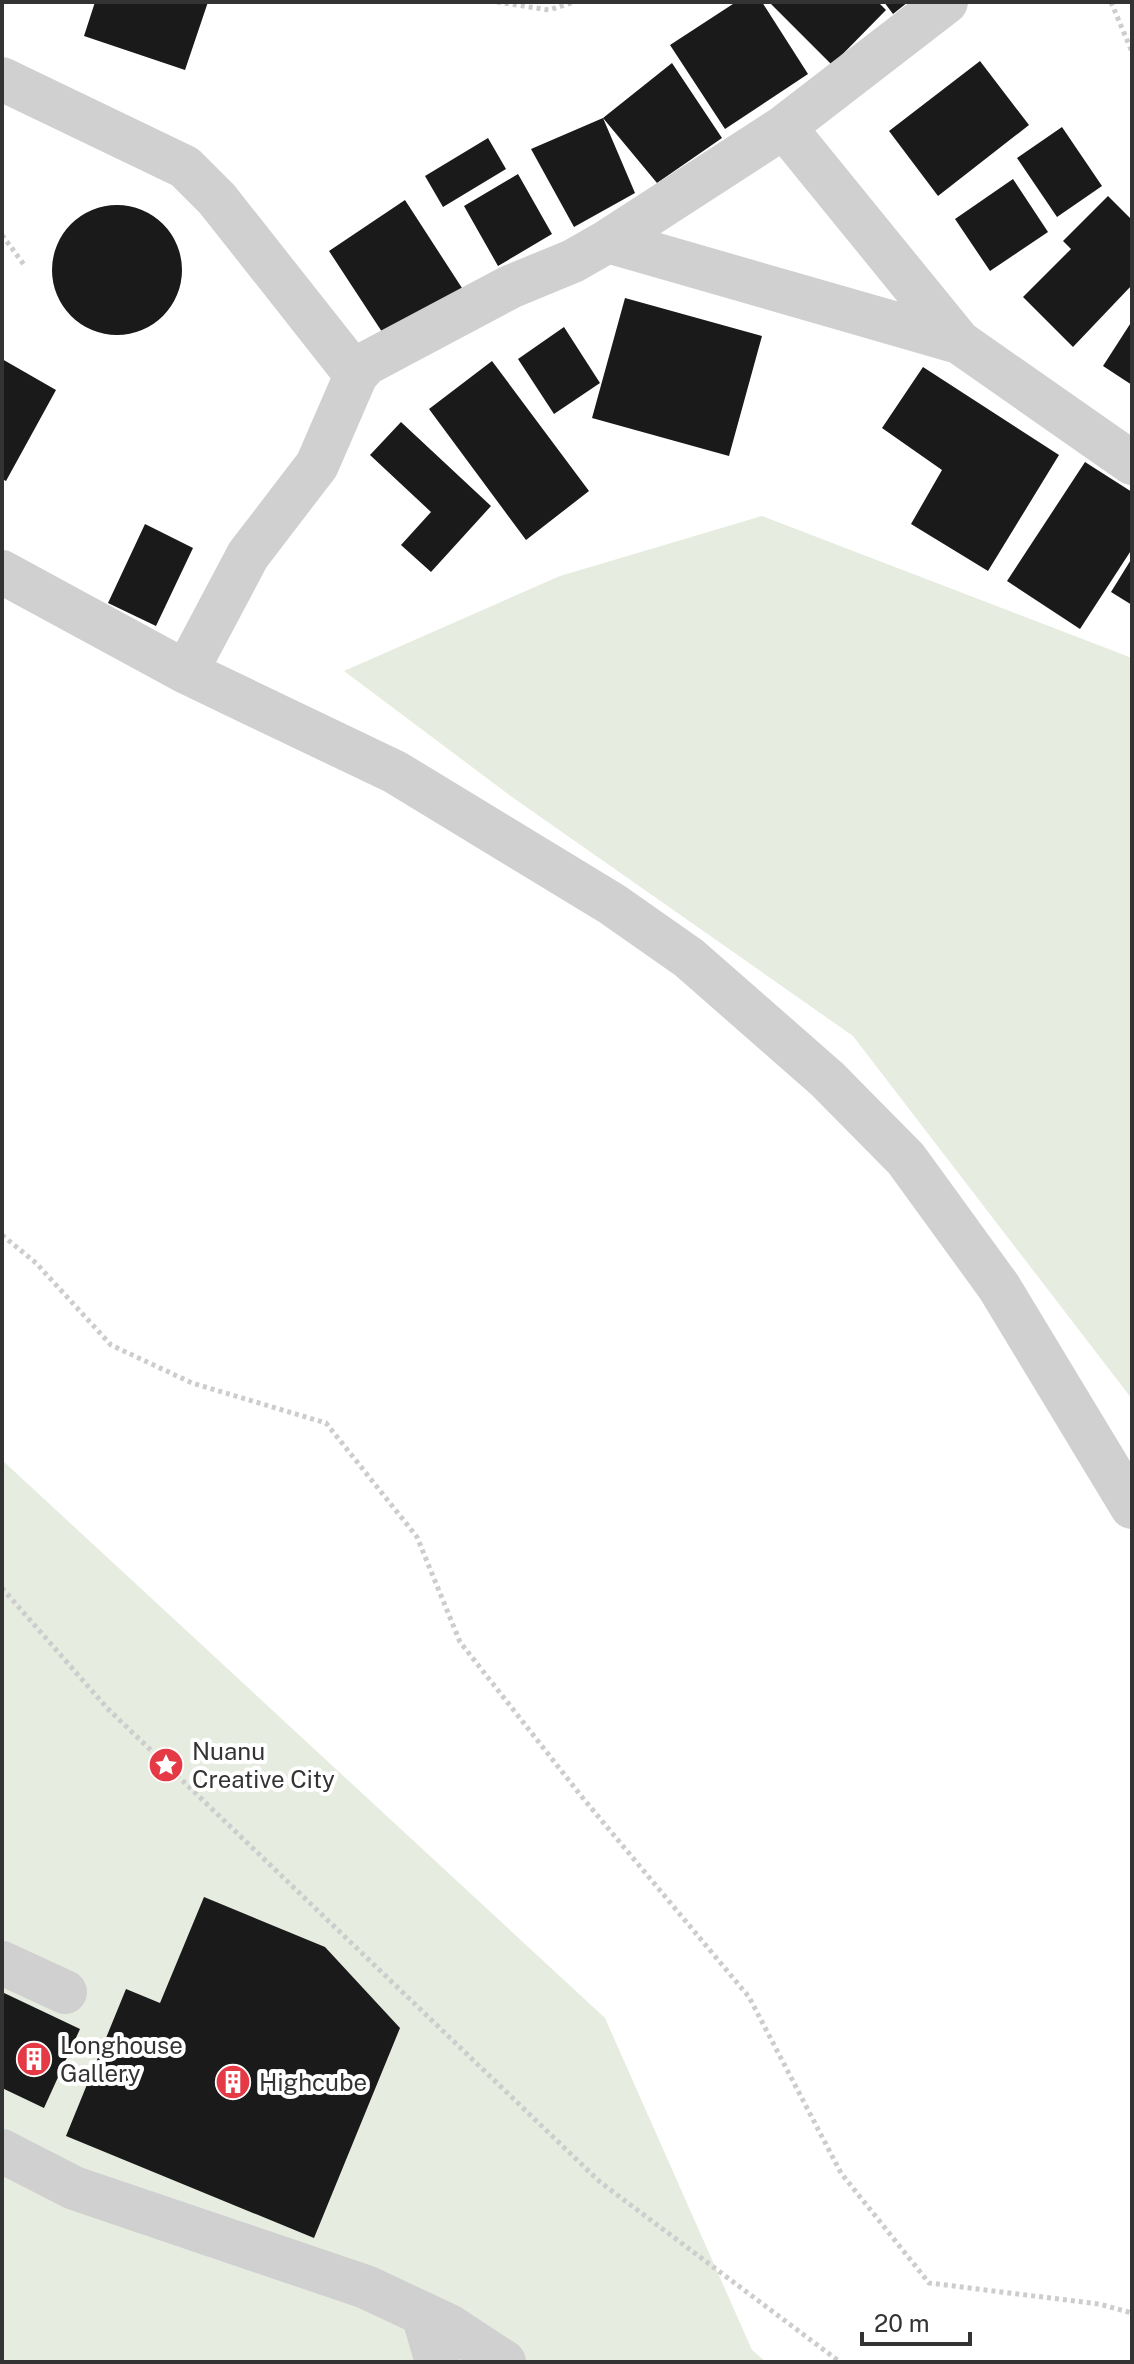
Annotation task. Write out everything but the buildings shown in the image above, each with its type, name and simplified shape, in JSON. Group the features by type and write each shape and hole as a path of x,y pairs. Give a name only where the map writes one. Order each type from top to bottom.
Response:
{"street":[{"path":"186,672 248,555 317,465 356,375 367,363 472,307 573,261 608,241 784,127 946,2"},
{"path":"2,79 185,167 217,199 356,375"},
{"path":"784,127 959,342 1132,463"},
{"path":"608,241 959,342"},
{"path":"2,572 186,672 395,772 612,904 689,958 827,1079 906,1159 999,1287 1132,1507"},
{"path":"2,1963 65,1992"},
{"path":"2,2151 74,2188 366,2287 449,2326 504,2362"},
{"path":"423,2314 437,2362"}],"path":[{"path":"497,2 549,10 574,2"},
{"path":"1111,2 1132,52"},
{"path":"2,235 25,266"},
{"path":"2,1235 36,1263 111,1345 192,1383 326,1423 417,1537 460,1642 582,1797 749,1997 841,2173 929,2283 1099,2304 1132,2313"},
{"path":"2,1588 107,1708 600,2182 840,2362"}],"shaded area":[{"path":"762,516 1132,658 1132,1399 853,1036 512,797 344,671 560,576"},
{"name":"Nuanu Creative City","path":"2,1460 605,2018 752,2350 766,2362 2,2362"}],"place":[{"name":"Nuanu Creative City","path":"166,1765"},
{"name":"Longhouse Gallery","path":"34,2059"},
{"name":"Highcube","path":"233,2082"}]}
